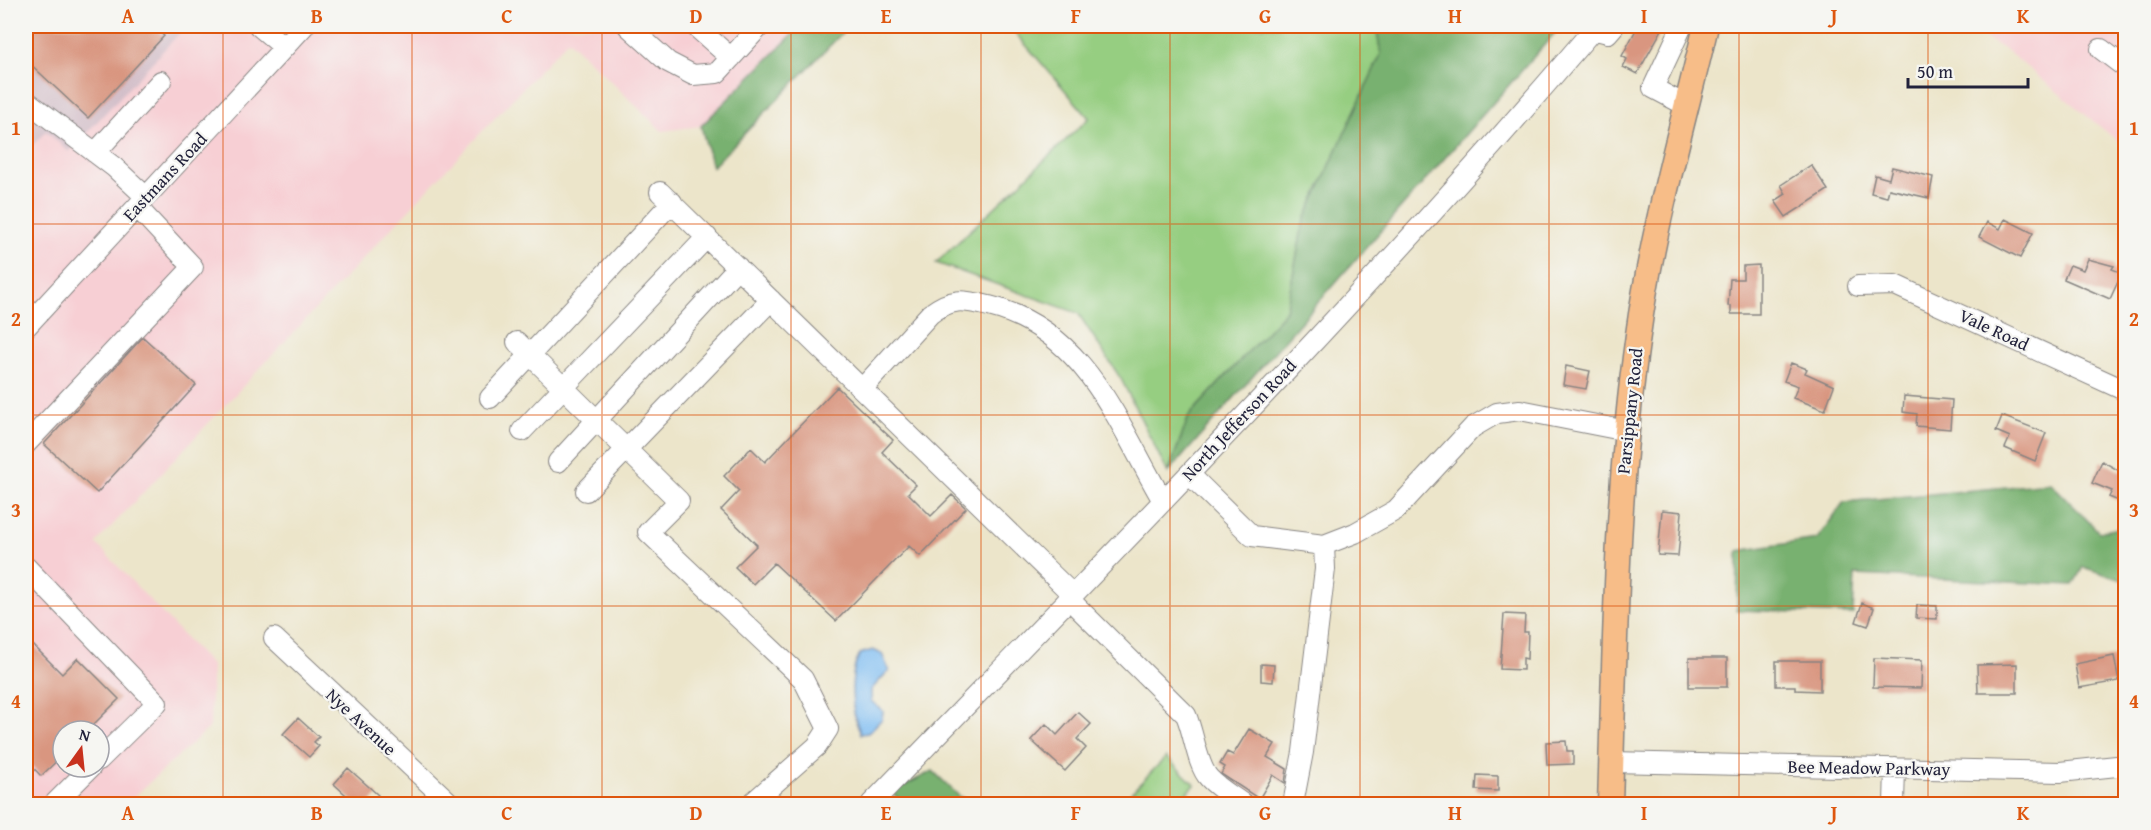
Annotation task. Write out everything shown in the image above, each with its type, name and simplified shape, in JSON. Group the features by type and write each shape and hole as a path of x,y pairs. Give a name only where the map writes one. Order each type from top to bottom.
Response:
{"main road":[{"name":"Parsippany Road","path":"1610,804 1619,531 1638,333 1656,240 1706,26"}],"street":[{"path":"259,26 284,47"},
{"name":"Eastmans Road","path":"26,327 304,26"},
{"path":"628,26 668,62 693,75 717,73 760,26"},
{"path":"695,26 731,58"},
{"path":"1595,27 1608,33 1614,26"},
{"path":"1682,26 1653,88 1687,106"},
{"name":"North Jefferson Road","path":"877,803 1189,474 1462,178 1595,27"},
{"path":"2101,49 2126,68"},
{"path":"95,153 161,81"},
{"path":"26,105 28,102 95,153 141,202 193,267 26,444"},
{"path":"490,398 524,348 666,197 862,388 1186,715 1195,734 1199,761 1208,778 1243,804"},
{"path":"522,431 707,237"},
{"path":"558,462 738,267"},
{"name":"Vale Road","path":"1858,286 1895,285 2126,391"},
{"path":"586,491 628,451 771,300"},
{"path":"862,388 941,305 954,300 1012,314 1052,336 1090,375 1113,406 1163,501"},
{"path":"524,348 679,501 648,532 803,679 828,729 817,746 751,804"},
{"path":"1189,474 1252,536 1324,545 1356,533 1396,510 1473,427 1497,413 1520,410 1627,431"},
{"path":"1293,804 1303,752 1325,568 1324,545"},
{"path":"26,567 156,703 111,748"},
{"name":"Nye Avenue","path":"274,638 451,804"},
{"name":"Bee Meadow Parkway","path":"1611,762 2060,772 2126,765"},
{"path":"1894,804 1895,768"},
{"path":"54,804 80,779"}],"shaded area":[{"path":"26,26 801,26 701,126 662,131 568,40 96,543 212,666 210,727 126,804 26,804"},
{"path":"26,26 186,26 69,152 46,131 26,152"},
{"path":"1965,26 2125,26 2125,147 2007,51"}],"green space":[{"path":"801,26 849,26 712,167 701,126"},
{"path":"1012,26 1376,26 1381,54 1303,224 1286,311 1189,416 1168,473 1121,379 1078,313 936,263 1089,118 1011,28"},
{"path":"1376,26 1561,26 1168,473 1189,416 1286,311 1303,224 1381,54"},
{"path":"2051,483 2099,532 2125,527 2125,581 2083,567 2073,585 1855,575 1853,614 1737,610 1738,551 1817,539 1844,502"},
{"path":"1166,757 1195,785 1176,804 1120,804"},
{"path":"933,771 960,797 974,804 904,804 891,792"}],"water":[{"path":"873,650 882,654 889,670 871,690 871,701 883,711 882,719 868,733 861,734 853,706 852,683 860,654"}],"building":[{"path":"37,26 153,26 164,36 88,118 26,60 26,38"},
{"path":"1638,26 1664,26 1637,74 1623,67 1627,59 1622,56"},
{"path":"1811,165 1828,190 1786,217 1775,201 1786,194 1781,185"},
{"path":"1892,167 1933,177 1929,198 1889,189 1887,197 1871,193 1875,175 1889,179"},
{"path":"2005,219 2033,233 2020,258 1979,237 1987,222 2000,229"},
{"path":"2088,259 2114,266 2112,269 2122,273 2110,299 2064,279 2070,265 2083,270"},
{"path":"1759,265 1759,314 1731,314 1731,306 1728,306 1730,279 1743,279 1743,266"},
{"path":"143,337 196,385 97,493 44,444"},
{"path":"1791,363 1807,369 1805,373 1834,386 1825,410 1793,398 1798,386 1784,381"},
{"path":"1566,366 1590,371 1586,389 1563,385"},
{"path":"837,387 893,440 882,452 916,485 908,493 931,516 952,495 966,508 920,556 909,546 836,621 774,563 753,584 735,567 757,545 721,510 739,491 724,476 751,448 765,462"},
{"path":"1904,396 1952,400 1950,429 1916,426 1917,414 1903,412"},
{"path":"2002,416 2046,433 2035,461 2005,448 2010,437 1996,431"},
{"path":"2126,460 2126,504 2109,497 2112,491 2092,483 2102,461 2121,472"},
{"path":"1662,510 1682,512 1678,556 1658,555"},
{"path":"1862,603 1874,608 1868,626 1856,622"},
{"path":"1917,605 1937,606 1937,619 1916,618"},
{"path":"1504,614 1525,615 1524,632 1528,632 1527,659 1523,658 1523,670 1500,669"},
{"path":"26,638 62,674 78,658 119,699 99,719 51,719 51,766 41,776 26,760"},
{"path":"2114,656 2119,681 2079,688 2075,664"},
{"path":"1689,658 1727,658 1727,687 1689,687"},
{"path":"1874,658 1922,660 1921,688 1873,687"},
{"path":"1776,661 1820,661 1820,691 1795,690 1795,686 1776,686"},
{"path":"1261,664 1274,665 1273,682 1261,681"},
{"path":"2017,664 2017,693 1978,693 1977,665"},
{"path":"1078,712 1091,724 1077,739 1086,748 1065,771 1031,740 1046,724 1057,735"},
{"path":"298,718 319,737 314,742 319,746 309,757 283,734"},
{"path":"1249,729 1275,744 1267,757 1287,769 1285,783 1273,775 1259,799 1221,774 1225,767 1220,764 1227,752 1233,755"},
{"path":"1566,741 1567,751 1573,751 1573,764 1547,765 1546,742"},
{"path":"348,768 378,795 369,804 356,804 334,784"},
{"path":"1477,775 1498,776 1498,791 1476,790"}]}
